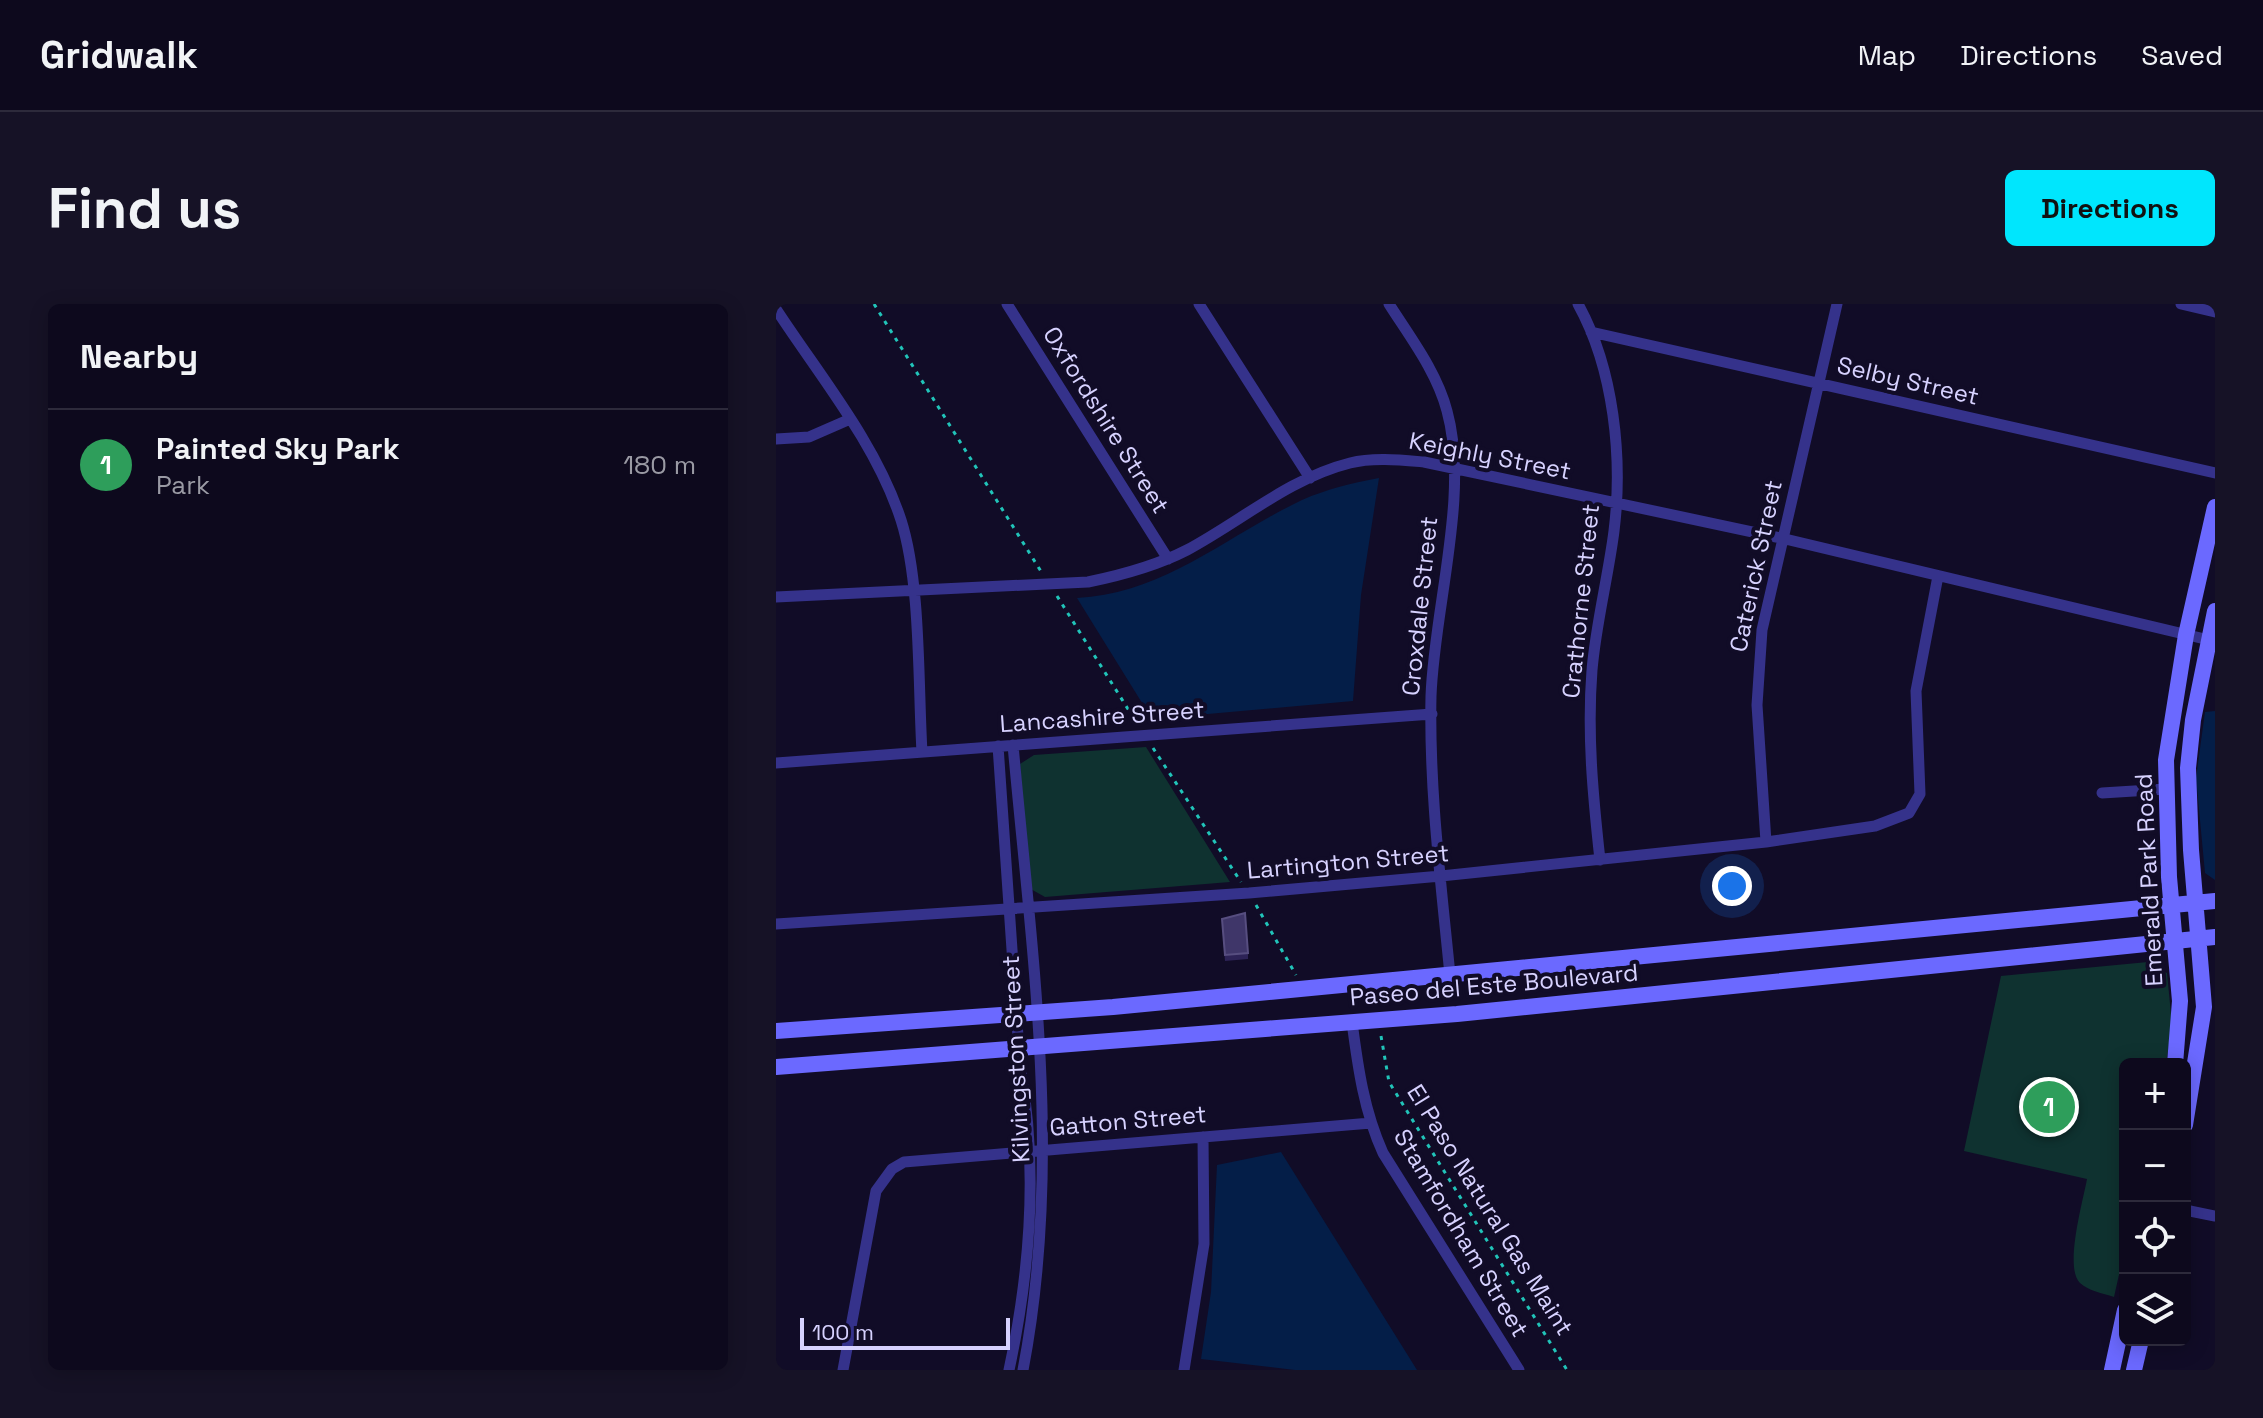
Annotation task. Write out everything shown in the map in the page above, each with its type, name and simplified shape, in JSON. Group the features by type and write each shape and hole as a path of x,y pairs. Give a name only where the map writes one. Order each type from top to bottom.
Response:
{"main road":[{"name":"Emerald Park Road","path":"2175,1058 2180,1001 2166,760 2186,635 2215,507"},
{"name":"Emerald Park Road","path":"2191,1088 2204,1007 2206,938 2195,903 2188,768 2193,720 2215,611"},
{"name":"Paseo del Este Boulevard","path":"776,1031 1016,1014 1450,975 2215,901"},
{"name":"Paseo del Este Boulevard","path":"776,1067 1379,1020 2206,938"},
{"path":"2112,1370 2119,1338"},
{"path":"2134,1370 2140,1346"}],"street":[{"name":"Oxfordshire Street","path":"1007,304 1168,559"},
{"path":"1199,304 1310,478"},
{"name":"Croxdale Street","path":"1389,304 1441,391 1450,425 1453,469 1450,526 1436,625 1432,714 1450,975"},
{"name":"Crathorne Street","path":"1578,304 1591,332 1614,425 1615,526 1596,636 1590,700 1590,749 1600,860"},
{"name":"Caterick Street","path":"1766,842 1757,754 1757,670 1781,538 1821,384 1837,304"},
{"path":"2181,304 2215,312"},
{"path":"776,309 886,484 901,522 912,590 922,752"},
{"name":"Selby Street","path":"1591,332 2215,473"},
{"path":"776,439 809,437 848,420"},
{"name":"Keighly Street","path":"776,597 1049,583 1124,575 1168,559 1310,478 1353,462 1401,460 1781,538 2209,640"},
{"name":"Lartington Street","path":"776,924 1249,893 1441,876 1766,842 1875,826 1909,813 1917,805 1921,779 1916,691 1938,576"},
{"name":"Lancashire Street","path":"776,763 1432,714"},
{"name":"Kilvingston Street","path":"1013,745 1040,1047 1045,1151 1037,1297 1023,1370"},
{"name":"Kilvingston Street","path":"998,746 1016,1014 1028,1110 1029,1152 1025,1258 1009,1370"},
{"path":"2102,793 2166,789"},
{"name":"Stamfordham Street","path":"1352,1022 1371,1123 1383,1153 1519,1370"},
{"name":"Gatton Street","path":"843,1370 876,1191 892,1169 917,1159 1371,1123"},
{"path":"1184,1370 1204,1244 1203,1137"},
{"path":"2191,1211 2215,1216"}],"path":[{"path":"874,304 1145,736 1249,893 1297,979"},
{"name":"El Paso Natural Gas Maint","path":"1379,1020 1389,1082 1567,1370"}],"green space":[{"path":"1146,747 1230,882 1045,897 1029,888 1020,764 1034,755"},
{"path":"2148,962 2167,973 2172,1024 2167,1058 2119,1058 2119,1275 2114,1297 2087,1288 2076,1275 2074,1249 2087,1179 1964,1151 2001,976"}],"water":[{"path":"1379,478 1361,595 1353,701 1152,719 1077,598 1109,594 1166,575 1302,500"},
{"path":"2215,711 2215,880 2205,873 2196,778 2205,712"},
{"path":"1281,1152 1417,1370 1295,1370 1201,1359 1211,1292 1217,1165"}],"building":[{"path":"1245,913 1248,953 1225,955 1222,919"}],"place":[{"name":"Painted Sky Park","path":"2049,1107"}]}
